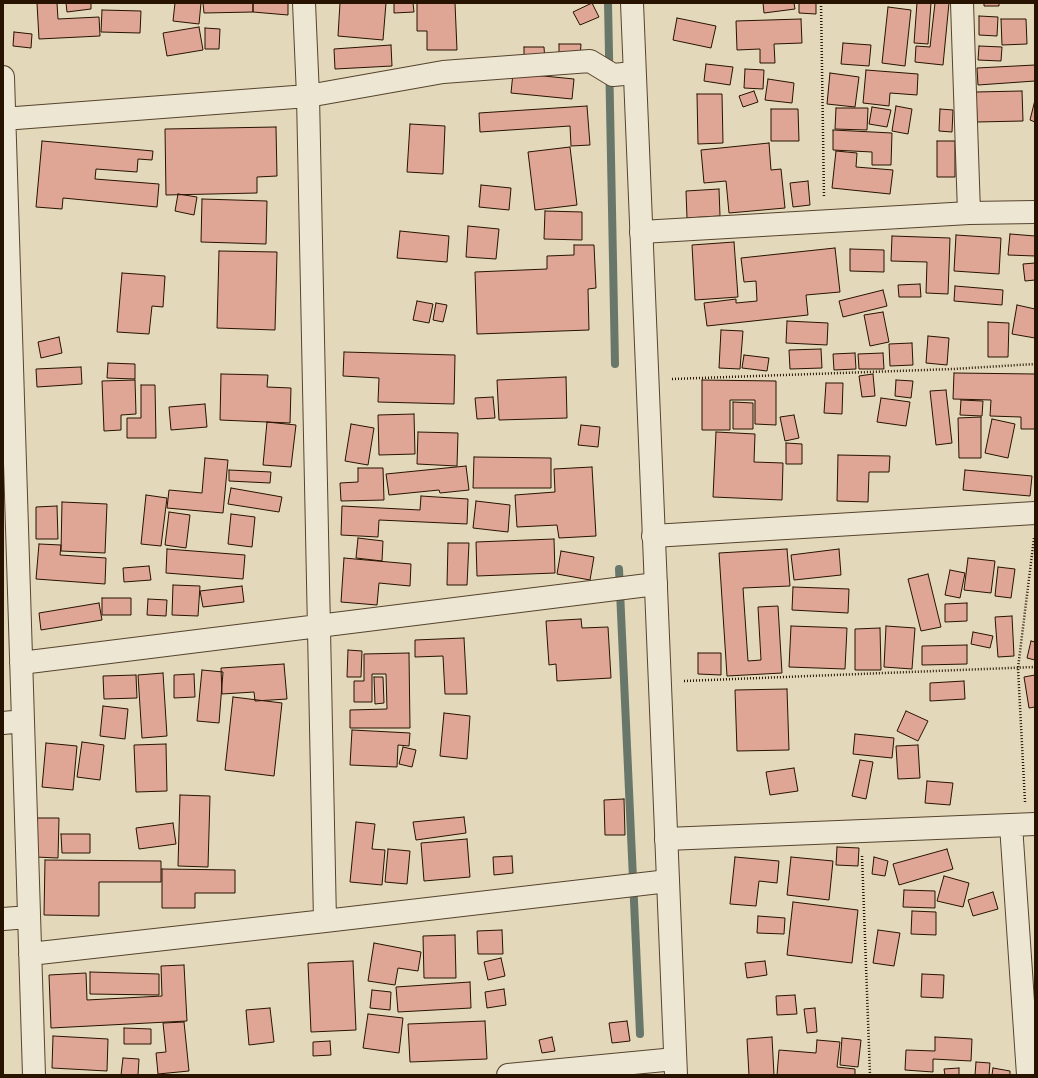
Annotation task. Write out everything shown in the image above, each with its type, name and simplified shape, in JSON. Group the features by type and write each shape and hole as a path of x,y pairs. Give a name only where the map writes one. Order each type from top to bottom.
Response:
{"street":[{"path":"304,3 308,96 325,922"},
{"path":"508,1075 676,1067 632,3"},
{"path":"962,3 969,213"},
{"path":"4,119 308,96 443,72 590,62 613,75 634,73"},
{"path":"3,77 10,520 21,663 13,722 29,917 34,1075"},
{"path":"641,232 969,213 1035,212"},
{"path":"653,536 1035,513"},
{"path":"21,663 656,584"},
{"path":"666,839 1024,824 1028,1075"},
{"path":"30,954 325,922 668,880"},
{"path":"3,919 29,917"}],"path":[{"path":"820,3 824,222"},
{"path":"647,380 953,369 1035,364"},
{"path":"1024,824 1018,668 1035,533"},
{"path":"660,682 1035,667"},
{"path":"861,831 870,1075"}],"building":[{"path":"37,3 57,3 58,19 99,17 100,36 39,39"},
{"path":"66,3 91,3 91,9 67,12"},
{"path":"175,3 201,3 199,24 173,21"},
{"path":"203,3 253,3 253,12 204,13"},
{"path":"253,3 288,3 288,15 253,12"},
{"path":"340,3 386,3 383,40 338,36"},
{"path":"394,3 413,3 414,12 394,13"},
{"path":"417,3 455,3 457,50 427,50 427,31 417,31"},
{"path":"592,3 599,17 580,25 573,12"},
{"path":"763,3 794,3 795,9 764,13"},
{"path":"799,3 816,3 816,14 799,13"},
{"path":"917,3 931,3 928,44 914,43"},
{"path":"935,3 949,3 943,65 915,62 916,46 930,47"},
{"path":"984,3 999,3 999,6 984,6"},
{"path":"888,7 911,10 905,66 882,63"},
{"path":"102,10 141,11 140,33 101,32"},
{"path":"979,16 998,17 997,36 979,35"},
{"path":"677,18 716,26 711,48 673,40"},
{"path":"801,19 802,43 774,44 775,63 760,63 760,49 737,50 736,21"},
{"path":"1001,19 1026,19 1027,44 1002,45"},
{"path":"199,27 203,50 167,56 163,33"},
{"path":"205,28 220,29 219,49 205,49"},
{"path":"14,32 32,34 31,48 13,46"},
{"path":"843,43 871,45 869,66 841,64"},
{"path":"559,44 581,44 580,58 559,57"},
{"path":"391,45 392,66 335,69 334,49"},
{"path":"979,46 1002,47 1001,61 978,60"},
{"path":"524,47 544,47 545,61 524,61"},
{"path":"706,64 733,67 730,85 704,81"},
{"path":"1035,65 1035,81 978,85 977,68"},
{"path":"745,69 764,70 763,89 744,88"},
{"path":"866,70 918,74 917,95 890,93 889,106 863,103"},
{"path":"513,73 574,79 572,99 511,93"},
{"path":"830,73 859,77 855,107 827,104"},
{"path":"768,79 794,83 792,103 765,100"},
{"path":"754,91 758,102 743,107 739,96"},
{"path":"1022,91 1023,121 977,122 976,92"},
{"path":"697,94 722,94 723,143 698,144"},
{"path":"1035,100 1035,122 1030,120"},
{"path":"587,106 590,145 571,146 570,126 480,132 479,113"},
{"path":"896,106 912,109 908,134 892,131"},
{"path":"872,107 891,110 887,127 869,124"},
{"path":"836,108 868,108 867,130 835,129"},
{"path":"771,109 798,109 799,141 771,141"},
{"path":"940,109 953,110 952,132 939,131"},
{"path":"410,124 445,126 443,174 407,172"},
{"path":"276,127 277,176 257,177 257,193 166,195 165,129"},
{"path":"833,130 892,133 891,165 872,165 872,152 833,150"},
{"path":"42,141 153,151 152,160 138,159 137,172 96,169 95,179 159,184 157,207 63,198 62,209 36,207"},
{"path":"937,141 955,141 955,177 937,177"},
{"path":"769,143 771,170 781,169 785,208 729,213 726,181 704,183 701,150"},
{"path":"570,147 577,205 535,210 528,152"},
{"path":"836,151 857,153 856,167 893,170 890,194 832,188"},
{"path":"808,181 810,205 793,207 790,183"},
{"path":"481,185 511,188 509,210 479,207"},
{"path":"719,189 720,216 687,218 686,191"},
{"path":"178,194 197,197 194,215 175,211"},
{"path":"202,199 267,201 266,244 201,242"},
{"path":"545,211 582,212 582,240 544,239"},
{"path":"468,226 499,229 496,259 466,257"},
{"path":"400,231 449,236 447,262 397,258"},
{"path":"1010,234 1035,236 1035,256 1008,255"},
{"path":"956,235 1001,238 999,274 954,271"},
{"path":"892,236 950,238 948,294 926,293 927,262 891,261"},
{"path":"734,242 738,297 695,300 692,245"},
{"path":"574,245 594,245 596,288 588,289 589,330 477,334 475,272 547,269 547,256 574,255"},
{"path":"835,248 840,292 806,295 808,315 707,326 704,303 736,299 736,303 757,301 756,281 744,282 741,258"},
{"path":"850,249 884,250 884,272 850,271"},
{"path":"219,251 277,252 275,330 217,328"},
{"path":"1035,263 1035,280 1025,281 1023,264"},
{"path":"122,273 165,276 163,307 152,306 149,334 117,332"},
{"path":"920,284 921,297 899,297 898,285"},
{"path":"955,286 1003,290 1002,305 954,301"},
{"path":"883,290 887,306 843,317 839,301"},
{"path":"417,301 433,304 429,323 413,320"},
{"path":"436,303 447,305 443,322 433,320"},
{"path":"1017,305 1035,309 1035,338 1012,334"},
{"path":"883,312 889,342 870,346 864,315"},
{"path":"787,321 828,323 827,345 786,343"},
{"path":"988,322 1009,323 1008,357 988,357"},
{"path":"721,330 743,331 740,369 719,368"},
{"path":"928,336 949,338 947,365 926,363"},
{"path":"59,337 62,353 41,358 38,342"},
{"path":"912,343 913,365 890,366 889,344"},
{"path":"821,349 822,368 790,369 789,350"},
{"path":"344,352 455,355 454,404 378,402 379,378 343,376"},
{"path":"855,353 856,369 834,370 833,354"},
{"path":"883,353 884,369 859,369 858,354"},
{"path":"744,355 769,358 767,371 742,368"},
{"path":"108,363 135,364 135,379 107,378"},
{"path":"81,367 82,384 37,387 36,369"},
{"path":"954,373 1035,374 1035,429 1021,429 1021,417 990,416 991,400 953,399"},
{"path":"221,374 268,375 267,387 291,388 290,423 220,420"},
{"path":"873,374 875,396 862,397 859,376"},
{"path":"566,377 567,418 499,420 497,380"},
{"path":"135,380 136,414 121,415 121,430 104,431 102,381"},
{"path":"702,380 776,381 776,425 755,424 755,400 730,400 730,430 702,430"},
{"path":"896,380 913,381 911,398 895,396"},
{"path":"826,383 843,383 842,414 824,413"},
{"path":"141,385 155,385 156,438 127,438 127,418 141,418"},
{"path":"946,390 952,443 936,445 930,391"},
{"path":"493,397 495,418 477,419 475,398"},
{"path":"881,398 910,402 906,426 877,422"},
{"path":"961,400 983,401 982,416 960,415"},
{"path":"733,402 753,403 753,429 733,429"},
{"path":"205,404 207,427 171,430 169,407"},
{"path":"414,414 415,454 379,455 378,415"},
{"path":"794,415 799,438 785,441 780,417"},
{"path":"981,417 981,458 959,458 958,418"},
{"path":"992,419 1015,424 1008,458 985,453"},
{"path":"267,422 296,425 291,467 263,465"},
{"path":"351,424 374,428 368,465 345,461"},
{"path":"581,425 600,427 598,447 578,445"},
{"path":"418,432 458,433 457,466 417,464"},
{"path":"716,432 755,434 754,462 783,463 782,500 713,497"},
{"path":"786,443 802,444 802,464 786,464"},
{"path":"838,455 890,456 889,472 869,472 868,502 837,501"},
{"path":"474,457 551,458 551,488 473,488"},
{"path":"205,458 228,460 223,513 167,508 169,490 202,493"},
{"path":"466,466 469,490 440,493 439,490 389,495 386,474"},
{"path":"592,467 596,536 559,538 557,525 517,527 515,495 555,492 554,469"},
{"path":"358,468 383,468 384,500 341,501 340,483 358,482"},
{"path":"229,470 271,472 270,483 229,481"},
{"path":"965,470 1032,476 1030,496 963,490"},
{"path":"231,488 282,497 279,512 228,504"},
{"path":"146,495 167,498 161,546 141,544"},
{"path":"421,496 468,499 467,524 379,520 378,537 341,535 342,506 420,510"},
{"path":"476,501 510,505 508,532 473,528"},
{"path":"62,502 107,504 105,553 61,551"},
{"path":"57,506 58,539 36,539 36,507"},
{"path":"169,512 190,515 186,548 165,545"},
{"path":"231,514 255,517 252,547 228,544"},
{"path":"358,538 383,541 382,561 356,558"},
{"path":"554,539 555,573 477,576 476,542"},
{"path":"448,543 469,543 467,585 447,585"},
{"path":"39,544 61,545 60,555 106,558 105,584 36,579"},
{"path":"167,549 245,555 243,579 166,573"},
{"path":"787,549 790,586 743,588 748,661 761,660 758,607 778,606 782,673 727,676 719,553"},
{"path":"839,549 841,575 794,580 791,555"},
{"path":"561,551 594,557 590,580 557,574"},
{"path":"344,558 411,564 410,586 379,583 377,605 341,602"},
{"path":"968,558 995,561 991,593 964,590"},
{"path":"149,566 151,580 124,582 123,568"},
{"path":"998,567 1015,569 1011,598 995,596"},
{"path":"950,570 965,573 960,598 945,595"},
{"path":"928,574 941,627 921,631 908,579"},
{"path":"173,585 200,586 198,616 172,615"},
{"path":"242,586 244,602 203,607 200,591"},
{"path":"793,587 849,589 848,613 792,610"},
{"path":"102,598 131,598 131,615 102,615"},
{"path":"148,599 167,600 166,616 147,615"},
{"path":"99,603 102,620 41,630 39,613"},
{"path":"967,603 967,621 945,622 945,604"},
{"path":"1012,616 1014,656 998,657 995,617"},
{"path":"581,619 582,628 608,627 611,678 557,681 556,664 549,665 546,621"},
{"path":"791,626 847,628 845,669 789,667"},
{"path":"886,626 915,628 912,669 884,667"},
{"path":"880,628 881,670 855,670 855,629"},
{"path":"973,632 993,636 990,648 971,644"},
{"path":"464,638 467,694 445,694 443,656 415,657 415,640"},
{"path":"1031,641 1035,642 1035,660 1027,658"},
{"path":"967,645 967,664 922,665 922,646"},
{"path":"348,650 362,651 361,677 347,677"},
{"path":"409,653 410,728 350,728 350,710 387,709 386,674 372,674 372,702 354,702 354,681 364,681 364,654"},
{"path":"698,653 721,653 721,675 698,674"},
{"path":"284,664 287,699 255,701 254,692 222,694 221,668"},
{"path":"202,670 223,672 219,723 197,721"},
{"path":"163,673 167,736 142,738 138,675"},
{"path":"194,674 195,697 174,698 174,675"},
{"path":"136,675 137,698 104,699 103,676"},
{"path":"1035,675 1035,707 1029,708 1024,677"},
{"path":"374,677 383,677 384,703 375,704"},
{"path":"964,681 965,699 930,701 930,683"},
{"path":"787,689 789,750 737,751 735,690"},
{"path":"233,697 282,703 274,776 225,770"},
{"path":"103,706 128,709 125,739 100,736"},
{"path":"906,711 928,721 918,741 897,731"},
{"path":"444,713 470,716 467,759 440,756"},
{"path":"352,730 410,733 409,746 398,745 397,767 350,765"},
{"path":"855,734 894,738 892,758 853,754"},
{"path":"82,742 104,745 100,780 77,777"},
{"path":"46,743 77,746 73,790 42,787"},
{"path":"166,744 167,791 136,792 134,745"},
{"path":"918,745 920,778 898,779 896,746"},
{"path":"403,747 416,750 412,767 399,764"},
{"path":"860,760 873,762 866,799 852,796"},
{"path":"794,768 798,791 770,795 766,772"},
{"path":"927,781 953,783 950,805 925,803"},
{"path":"180,795 210,796 208,867 178,866"},
{"path":"624,799 625,835 605,835 604,800"},
{"path":"464,817 466,833 416,840 413,822"},
{"path":"37,818 59,818 58,858 36,857"},
{"path":"356,822 375,824 372,849 385,850 382,885 350,882"},
{"path":"173,823 176,844 139,849 136,828"},
{"path":"61,834 90,834 90,853 62,853"},
{"path":"467,839 470,877 424,881 421,843"},
{"path":"837,847 859,848 858,866 836,865"},
{"path":"388,849 410,851 407,884 385,882"},
{"path":"947,849 953,869 899,885 893,864"},
{"path":"512,856 513,873 494,875 493,857"},
{"path":"735,857 779,861 777,883 759,881 756,906 730,904"},
{"path":"791,857 833,861 829,900 787,895"},
{"path":"874,857 888,861 885,876 872,874"},
{"path":"45,860 161,861 161,882 99,882 99,916 44,915"},
{"path":"162,869 235,870 235,893 195,893 195,908 162,908"},
{"path":"944,876 969,883 963,907 937,901"},
{"path":"904,890 935,891 935,908 903,907"},
{"path":"993,892 998,909 973,916 968,900"},
{"path":"793,902 858,910 852,963 787,955"},
{"path":"912,911 936,912 936,935 911,934"},
{"path":"758,916 785,918 784,934 757,933"},
{"path":"502,930 503,954 478,954 477,931"},
{"path":"878,930 900,933 894,966 873,963"},
{"path":"455,935 456,978 424,978 423,936"},
{"path":"374,943 421,952 418,971 398,968 395,985 368,981"},
{"path":"501,958 505,976 488,980 484,962"},
{"path":"353,961 356,1030 311,1032 308,963"},
{"path":"765,961 767,975 747,978 745,963"},
{"path":"184,965 187,1021 51,1028 49,975 86,973 87,1000 162,996 161,966"},
{"path":"90,972 159,974 159,995 90,994"},
{"path":"922,974 944,975 943,998 921,997"},
{"path":"470,982 471,1008 398,1012 396,987"},
{"path":"504,989 506,1005 487,1008 485,992"},
{"path":"372,990 391,992 390,1010 370,1008"},
{"path":"795,995 797,1014 777,1015 776,996"},
{"path":"270,1008 274,1042 249,1045 246,1010"},
{"path":"815,1008 817,1032 807,1033 804,1009"},
{"path":"368,1014 403,1018 399,1053 363,1048"},
{"path":"485,1021 487,1059 410,1062 408,1024"},
{"path":"627,1021 630,1041 612,1043 609,1023"},
{"path":"184,1022 189,1071 158,1074 156,1053 166,1052 163,1023"},
{"path":"124,1028 151,1029 151,1044 124,1044"},
{"path":"53,1036 108,1039 107,1071 52,1068"},
{"path":"552,1037 555,1051 542,1053 539,1040"},
{"path":"772,1037 774,1075 749,1075 747,1039"},
{"path":"935,1037 972,1039 971,1061 933,1059 933,1072 905,1070 906,1050 935,1051"},
{"path":"842,1038 861,1040 858,1067 840,1065"},
{"path":"817,1040 840,1042 837,1067 855,1069 855,1075 777,1075 779,1050 816,1053"},
{"path":"330,1041 331,1055 313,1056 313,1042"},
{"path":"123,1058 139,1059 138,1075 121,1075"},
{"path":"976,1062 990,1063 989,1075 975,1075"},
{"path":"959,1068 959,1075 945,1075 944,1069"},
{"path":"993,1068 1010,1071 1010,1075 992,1075"}],"waterway":[{"path":"608,3 615,364"},
{"path":"619,569 640,1034"}]}
